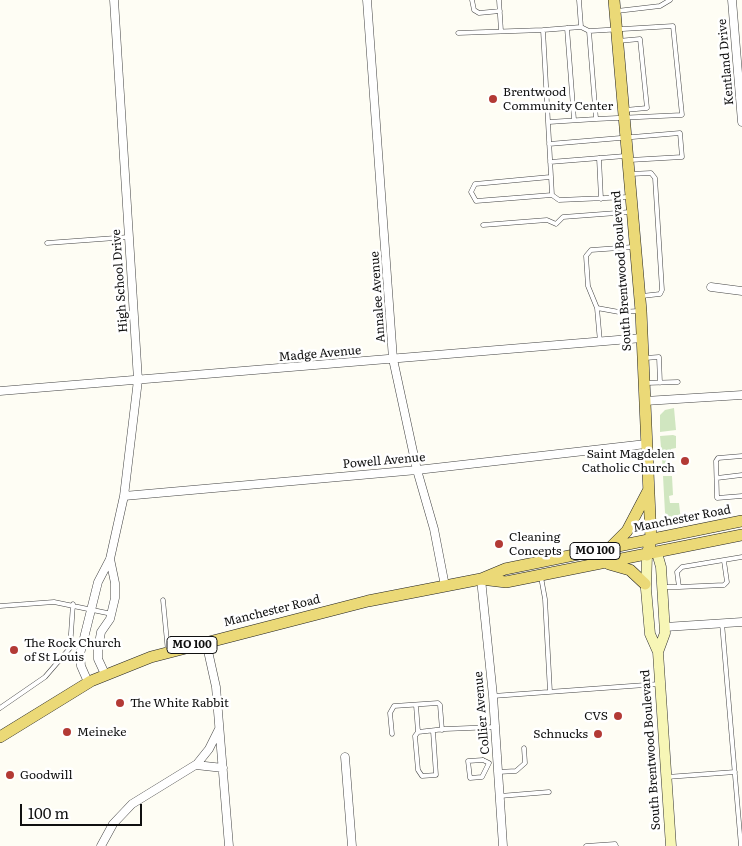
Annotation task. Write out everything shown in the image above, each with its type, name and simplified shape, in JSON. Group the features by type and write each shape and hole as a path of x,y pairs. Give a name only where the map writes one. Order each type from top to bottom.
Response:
{"main road":[{"name":"South Brentwood Boulevard","path":"614,6 641,310 652,554 662,587 665,627 665,633 658,652 671,846"},
{"path":"610,548 627,531 649,490"},
{"name":"Manchester Road","path":"0,738 88,682 105,674 168,652 374,599 481,579 505,569 742,521"},
{"name":"Manchester Road","path":"481,579 506,582 742,535"},
{"name":"South Brentwood Boulevard","path":"652,554 645,584 650,634 658,652"},
{"path":"605,563 630,570 645,584"}],"street":[{"name":"High School Drive","path":"88,682 81,666 80,654 98,582 110,559 124,496 138,380 114,0"},
{"name":"Annalee Avenue","path":"367,0 393,359 417,470 434,529 445,586"},
{"path":"733,4 742,8"},
{"name":"Kentland Drive","path":"733,4 742,122"},
{"path":"711,287 742,291"},
{"name":"Madge Avenue","path":"0,391 642,338"},
{"path":"645,401 742,395"},
{"name":"Powell Avenue","path":"124,496 417,470 646,444"},
{"name":"High School Drive","path":"105,674 98,660 98,649 101,632 112,614 115,583 110,559"},
{"name":"Collier Avenue","path":"481,579 493,696 503,846"},
{"path":"665,627 742,622"},
{"path":"206,642 216,687 220,724 228,846"},
{"path":"101,846 113,824 132,804 196,765 212,745 220,724"},
{"path":"345,757 352,846"},
{"path":"196,765 223,768"}],"lane":[{"path":"472,0 474,10 479,13 500,11"},
{"path":"499,0 501,32"},
{"path":"579,0 582,27"},
{"path":"614,6 660,6 670,0"},
{"path":"617,36 674,26 682,115 623,114"},
{"path":"458,33 582,27 589,32 640,39 647,108 596,119 548,122"},
{"path":"567,28 574,120"},
{"path":"543,30 552,195"},
{"path":"589,32 596,119"},
{"path":"549,144 680,133 682,157 599,158 550,162"},
{"path":"599,158 601,199"},
{"path":"629,174 651,173 655,178 662,290 660,294 639,296"},
{"path":"550,177 475,184 471,192 476,200 552,195 559,200 631,197"},
{"path":"483,225 547,220 556,224 563,217 632,212"},
{"path":"48,243 129,237"},
{"path":"600,342 597,308 588,286 586,256 590,250 635,247"},
{"path":"597,308 619,312 641,310"},
{"path":"643,358 659,358 660,383"},
{"path":"644,383 678,382"},
{"path":"742,456 718,458 716,461 717,498 742,496"},
{"path":"716,478 742,475"},
{"path":"678,587 678,572 682,567 742,557"},
{"path":"662,587 724,585 726,582 724,561"},
{"path":"541,575 545,599 550,692"},
{"path":"163,600 168,652"},
{"path":"0,606 54,602 73,604 112,614"},
{"path":"0,708 45,677 70,648 73,604"},
{"path":"722,623 741,846"},
{"path":"493,696 659,684"},
{"path":"392,734 392,708 438,703 440,705 442,730"},
{"path":"416,705 419,774 422,776 436,775 433,731"},
{"path":"417,734 442,730 495,727"},
{"path":"498,772 516,771 525,763 524,748"},
{"path":"489,763 482,777 470,778 468,761 498,762"},
{"path":"667,777 734,772"},
{"path":"500,796 548,792"},
{"path":"586,846 615,844 616,846"}],"green space":[{"path":"674,408 676,430 660,432 660,415 665,410"},
{"path":"660,436 676,436 676,448 671,449 671,455 667,456 666,459 667,470 663,470"},
{"path":"663,476 672,476 673,495 669,496 670,503 679,503 681,521 672,520 665,513"}],"place":[{"name":"Brentwood Community Center","path":"493,99"},
{"name":"Saint Magdelen Catholic Church","path":"685,461"},
{"name":"Cleaning Concepts","path":"499,544"},
{"name":"The Rock Church of St Louis","path":"14,650"},
{"name":"The White Rabbit","path":"120,703"},
{"name":"CVS","path":"618,716"},
{"name":"Meineke","path":"67,732"},
{"name":"Schnucks","path":"598,734"},
{"name":"Goodwill","path":"10,775"}]}
